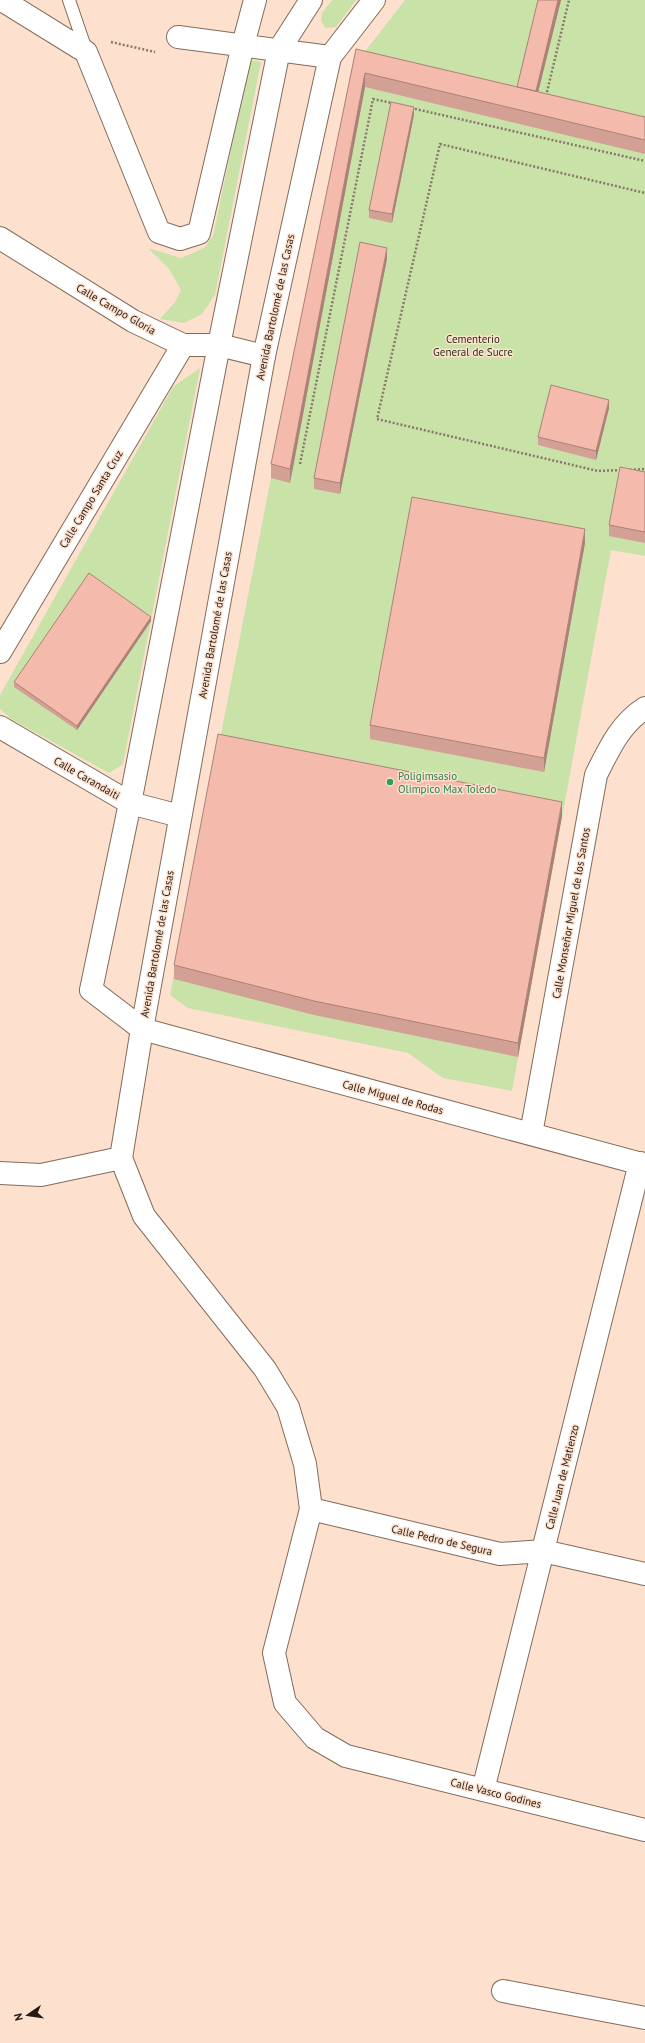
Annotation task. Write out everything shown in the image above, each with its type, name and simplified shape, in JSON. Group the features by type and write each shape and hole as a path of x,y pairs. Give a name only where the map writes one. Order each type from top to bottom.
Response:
{"street":[{"path":"2,0 86,52 160,232 180,240 200,233 243,45 255,0"},
{"name":"Avenida Bartolomé de las Casas","path":"311,0 279,50 219,345 130,803 91,990 142,1029 264,356 330,57 374,0"},
{"path":"178,37 330,57"},
{"name":"Calle Campo Gloria","path":"0,238 134,322 183,345 219,345 264,356"},
{"name":"Calle Campo Santa Cruz","path":"0,652 183,345"},
{"name":"Calle Monseñor Miguel de los Santos","path":"531,1134 596,775 613,741 632,717 645,708"},
{"name":"Calle Carandaiti","path":"0,727 130,803 180,816"},
{"path":"142,1029 121,1158 144,1216 265,1369 288,1407 305,1464 311,1509"},
{"name":"Calle Miguel de Rodas","path":"142,1029 643,1164"},
{"path":"0,1173 41,1174 121,1158"},
{"name":"Calle Juan de Matienzo","path":"483,1790 643,1164"},
{"name":"Calle Pedro de Segura","path":"311,1509 500,1554 543,1552 645,1574"},
{"name":"Calle Vasco Godines","path":"311,1509 274,1653 285,1703 315,1738 346,1756 645,1830"},
{"path":"503,1991 645,2018"}],"lane":[{"path":"69,0 86,52"}],"path":[{"path":"545,100 569,0"},
{"path":"86,52 103,41 172,55 178,37"},
{"path":"300,464 373,99 397,104"},
{"path":"404,106 645,161"},
{"path":"645,193 440,144 377,420 598,472 645,469"}],"green space":[{"path":"332,0 356,0 336,27 325,28 321,20 322,13"},
{"name":"Cementerio General de Sucre","path":"405,0 645,0 645,556 611,550 512,1091 443,1078 408,1053 188,1008 170,995 271,478 356,63"},
{"path":"250,60 261,62 215,295 202,314 184,323 160,319 175,302 181,290 169,269 148,248 181,258 204,248 213,236"},
{"path":"200,368 123,764 109,773 11,719 0,709 0,695 173,387"}],"building":[{"path":"538,0 558,0 536,91 517,87"},
{"path":"356,49 645,117 645,140 365,73 290,469 271,464"},
{"path":"391,102 414,107 392,214 369,210"},
{"path":"360,242 387,248 340,483 314,478"},
{"path":"551,385 609,400 596,451 538,437"},
{"path":"620,467 645,472 645,532 609,525"},
{"path":"412,497 585,529 544,758 370,725"},
{"path":"89,573 151,617 77,726 14,682"},
{"path":"218,734 562,802 518,1043 314,1001 174,965"}],"place":[{"name":"Poligimsasio Olimpico Max Toledo","path":"390,782"}]}
